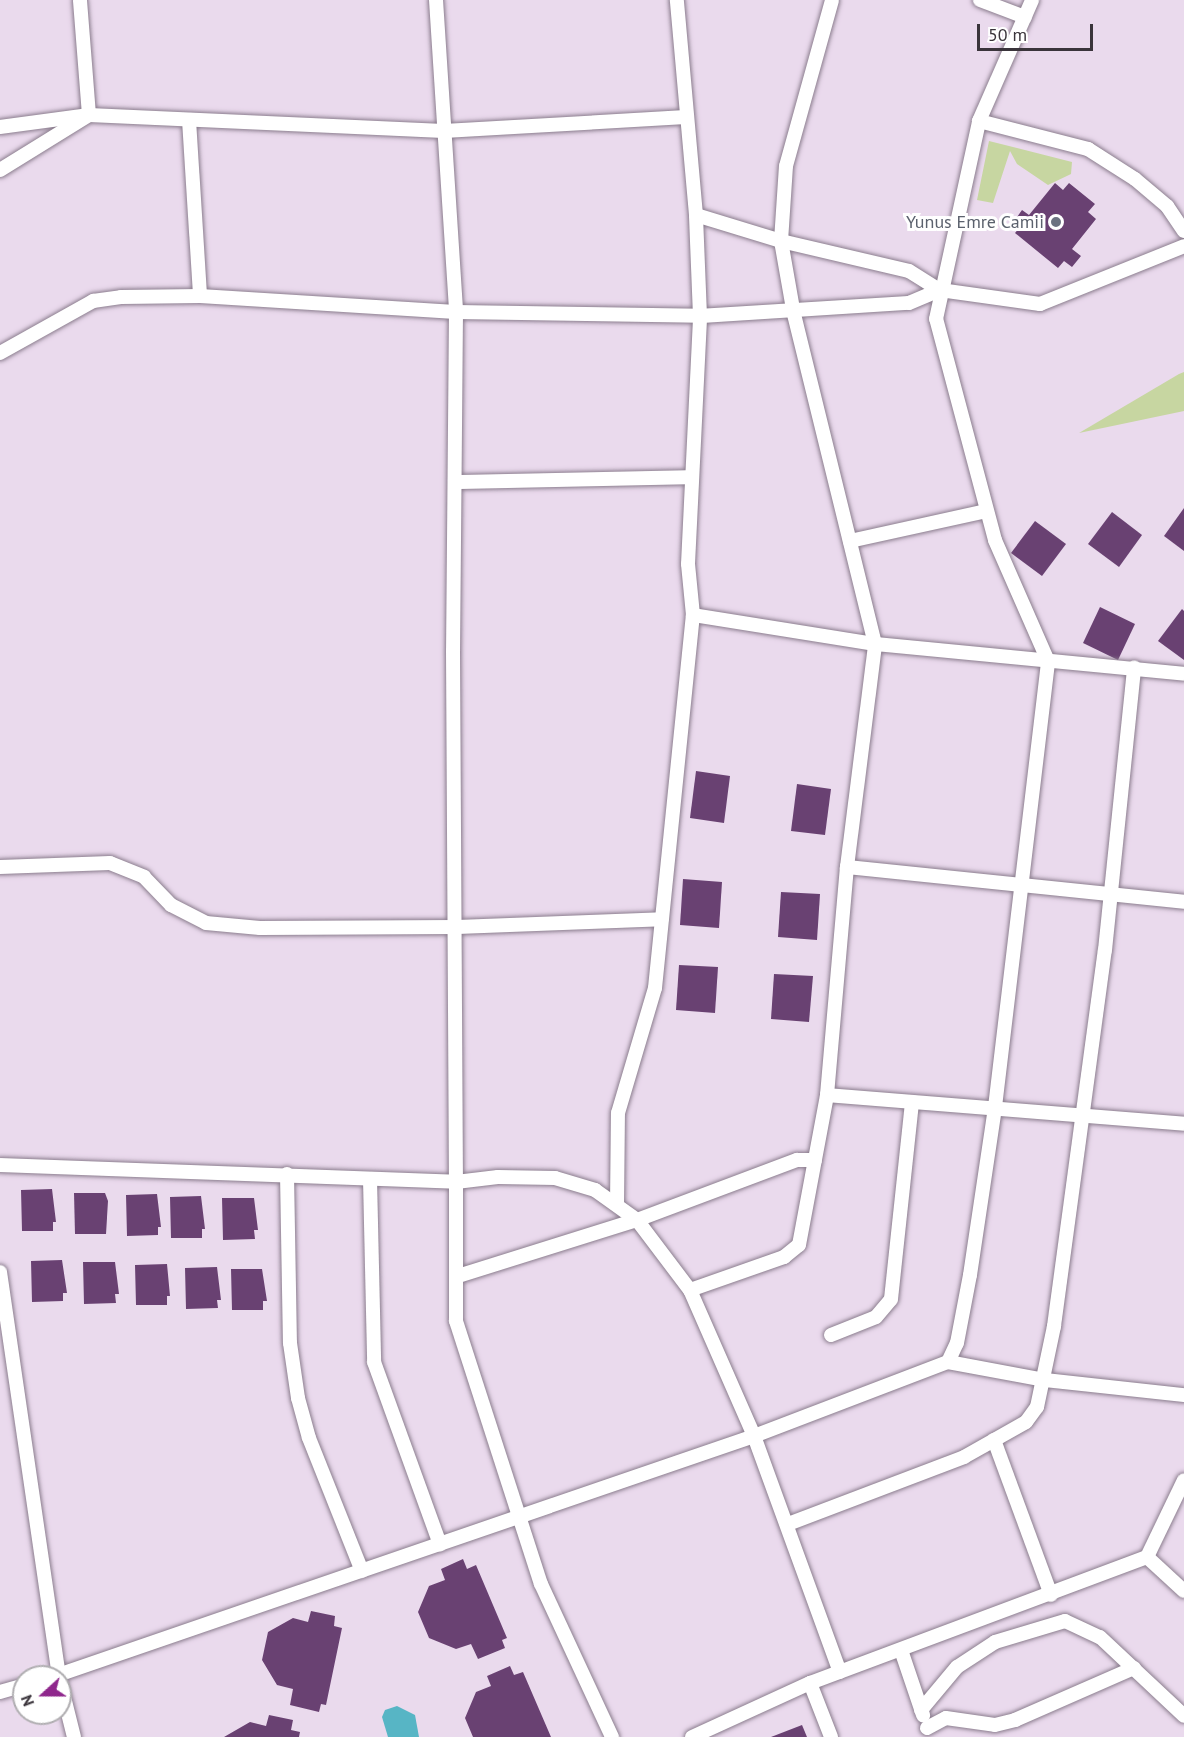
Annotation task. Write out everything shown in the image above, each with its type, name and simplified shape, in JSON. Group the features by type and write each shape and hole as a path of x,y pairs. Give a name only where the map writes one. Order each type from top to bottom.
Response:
{"street":[{"path":"80,0 89,115"},
{"path":"436,0 456,312 456,1182 458,1276 456,1321 516,1516 541,1584 612,1737"},
{"path":"617,1205 618,1113 655,988 693,615 688,564 700,316 696,215 677,0"},
{"path":"690,1290 784,1257 799,1245 826,1095 847,867 875,644 793,309 781,241 786,166 832,0"},
{"path":"980,0 1025,17"},
{"path":"948,1362 957,1343 966,1298 995,1107 1048,661 986,511 936,319 940,290 979,121 1032,0"},
{"path":"0,170 89,115"},
{"path":"0,127 89,115 444,131 686,117"},
{"path":"189,120 200,296"},
{"path":"979,121 1088,149 1135,179 1167,206 1184,231"},
{"path":"696,215 781,241 909,271 940,290 1040,304 1184,246"},
{"path":"0,353 93,301 200,296 456,312 700,316 909,303 940,290"},
{"path":"455,482 692,477"},
{"path":"849,541 986,511"},
{"path":"693,615 875,644 1184,674"},
{"path":"788,1524 964,1457 1026,1422 1037,1407 1045,1380 1082,1114 1111,892 1134,668"},
{"path":"0,867 110,863 144,877 171,905 206,923 260,928 457,927 662,919"},
{"path":"847,867 1020,886 1111,892 1184,902"},
{"path":"826,1095 1184,1124"},
{"path":"831,1335 876,1317 891,1299 912,1102"},
{"path":"458,1276 637,1220 796,1160 815,1160"},
{"path":"0,1164 456,1182 498,1177 555,1178 595,1190 637,1220 690,1290 754,1436 788,1524 840,1672"},
{"path":"287,1174 290,1343 298,1398 307,1431 362,1571"},
{"path":"370,1179 374,1362 440,1544"},
{"path":"0,1272 56,1665"},
{"path":"72,1672 516,1516 754,1436 948,1362 1045,1380 1184,1395"},
{"path":"994,1440 1051,1595"},
{"path":"693,1737 810,1683 1051,1595 1147,1557 1184,1480"},
{"path":"1147,1557 1184,1591"},
{"path":"921,1710 957,1667 995,1642 1065,1621 1100,1637 1184,1716"},
{"path":"901,1650 929,1733 946,1718 995,1725 1015,1720 1134,1668"},
{"path":"810,1683 831,1737"}],"green space":[{"path":"989,141 1072,162 1071,174 1048,185 1017,164 1010,151 993,203 977,200"},
{"path":"1184,372 1184,411 1079,433 1179,374"}],"water":[{"path":"397,1706 415,1715 419,1737 388,1737 382,1717 385,1710"}],"building":[{"name":"Yunus Emre Camii","path":"1055,183 1063,190 1069,183 1095,204 1088,212 1096,219 1072,249 1081,256 1072,267 1064,261 1058,268 1015,233 1022,225 1015,220 1022,210 1029,215"},
{"path":"1184,508 1184,551 1164,536"},
{"path":"1112,512 1142,535 1119,567 1088,544"},
{"path":"1035,521 1066,544 1042,576 1011,553"},
{"path":"1100,607 1135,624 1118,660 1083,643"},
{"path":"1182,609 1184,611 1184,660 1158,641"},
{"path":"696,771 730,776 724,823 690,818"},
{"path":"797,784 831,789 825,835 791,831"},
{"path":"683,879 722,882 719,928 680,925"},
{"path":"781,892 820,894 817,940 778,937"},
{"path":"679,965 718,967 715,1013 676,1010"},
{"path":"774,974 813,976 809,1022 771,1019"},
{"path":"52,1189 56,1222 53,1222 53,1231 22,1231 21,1190"},
{"path":"74,1193 105,1193 108,1201 106,1234 75,1234"},
{"path":"157,1194 161,1227 158,1227 158,1235 127,1236 126,1195"},
{"path":"201,1196 205,1229 202,1229 202,1238 171,1238 170,1197"},
{"path":"222,1198 254,1198 258,1230 254,1230 255,1239 223,1240"},
{"path":"62,1260 67,1293 63,1293 63,1301 32,1302 31,1261"},
{"path":"83,1262 115,1262 119,1294 115,1294 116,1303 84,1304"},
{"path":"167,1264 170,1296 167,1296 167,1305 136,1305 135,1265"},
{"path":"217,1267 221,1300 217,1300 218,1308 186,1309 185,1268"},
{"path":"231,1269 262,1269 267,1301 263,1301 263,1310 232,1310"},
{"path":"463,1559 467,1569 476,1565 507,1638 502,1640 505,1648 478,1659 471,1644 456,1649 429,1638 418,1612 429,1586 445,1580 441,1569"},
{"path":"311,1611 335,1616 334,1626 342,1628 326,1705 321,1704 319,1712 290,1705 293,1689 277,1685 262,1660 268,1632 293,1618 308,1622"},
{"path":"510,1666 514,1675 523,1672 551,1737 473,1737 465,1718 476,1692 491,1686 487,1676"},
{"path":"269,1715 293,1720 291,1730 300,1732 299,1737 224,1737 250,1722 266,1726"},
{"path":"802,1725 807,1737 771,1737"}],"place":[{"name":"Yunus Emre Camii","path":"1056,222"}]}
